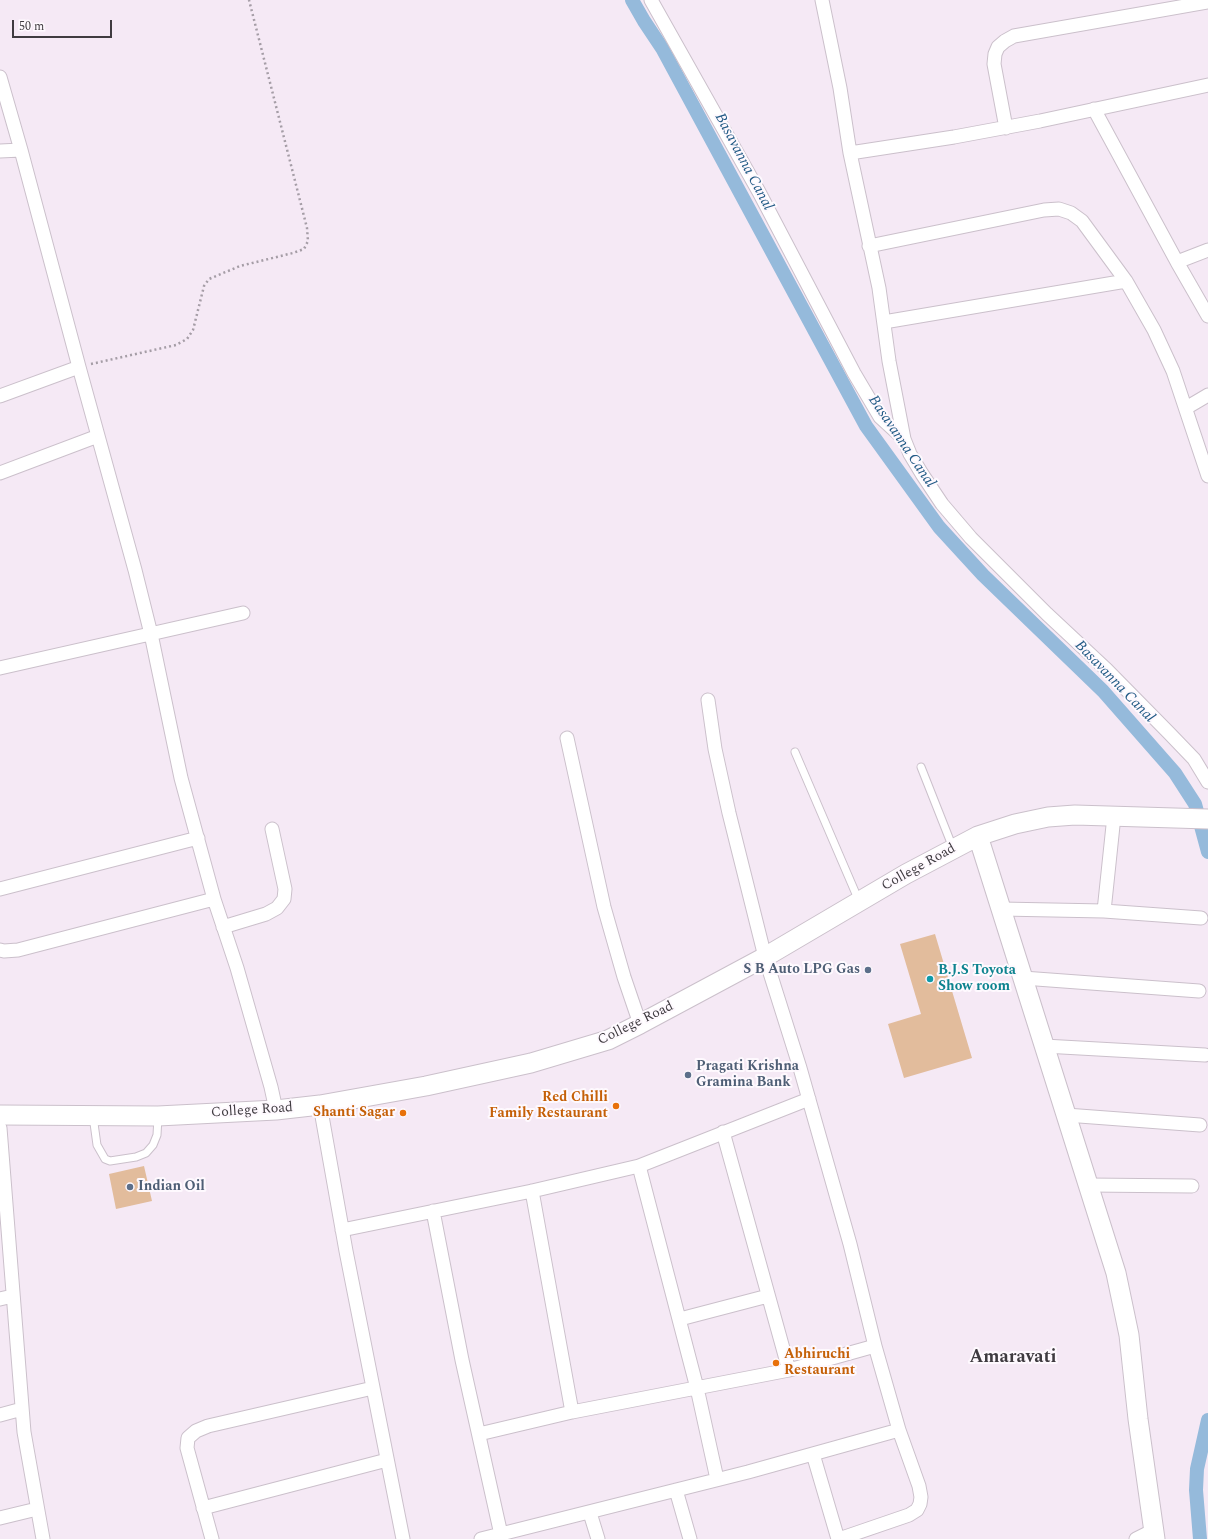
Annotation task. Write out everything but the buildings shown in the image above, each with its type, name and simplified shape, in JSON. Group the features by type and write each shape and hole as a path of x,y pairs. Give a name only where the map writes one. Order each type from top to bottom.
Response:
{"main road":[{"name":"College Road","path":"0,1115 158,1116 276,1110 320,1105 426,1086 531,1063 608,1040 640,1024 765,956 978,836 1015,824 1048,817 1075,815 1208,819"},
{"path":"978,836 1116,1273 1124,1305 1129,1335 1138,1419 1155,1535"}],"street":[{"path":"651,0 759,192 857,380 880,417 904,439"},
{"path":"822,0 840,88 850,153 879,288 904,439 910,454 942,504 971,538 1047,614 1108,670 1194,759 1208,782"},
{"path":"1006,128 994,64 998,46 1005,40 1014,36 1208,2"},
{"path":"0,77 151,634 181,778 214,899 243,990 276,1110"},
{"path":"850,153 1006,128 1208,85"},
{"path":"1094,109 1208,316"},
{"path":"0,151 21,150"},
{"path":"870,246 1044,210 1059,209 1072,213 1082,221 1126,281 1154,330 1173,370 1208,476"},
{"path":"1177,262 1208,250"},
{"path":"884,322 1126,281"},
{"path":"0,396 79,367"},
{"path":"1186,408 1208,395"},
{"path":"0,473 98,436"},
{"path":"0,668 243,613"},
{"path":"708,700 715,749 727,806 765,956 850,1244 875,1346 899,1430 919,1486 921,1497 917,1510 900,1518 839,1539 813,1454"},
{"path":"567,738 604,907 624,977 640,1024"},
{"path":"1104,911 1114,816"},
{"path":"223,927 266,914 277,908 284,899 285,889 283,877 272,828"},
{"path":"0,889 198,838"},
{"path":"0,950 18,950 214,899"},
{"path":"1001,909 1104,911 1201,918"},
{"path":"1023,978 1199,991"},
{"path":"1044,1046 1205,1055"},
{"path":"342,1230 532,1191 639,1166 808,1099"},
{"path":"320,1105 342,1230 403,1539"},
{"path":"1066,1115 1200,1125"},
{"path":"0,1128 6,1297 24,1432 43,1539"},
{"path":"724,1132 789,1370"},
{"path":"639,1166 698,1388 717,1479"},
{"path":"1088,1185 1192,1186"},
{"path":"532,1191 572,1412"},
{"path":"433,1211 461,1353 501,1537"},
{"path":"680,1318 768,1296"},
{"path":"479,1434 572,1412 789,1370 875,1346"},
{"path":"212,1539 187,1448 188,1438 196,1431 208,1426 373,1388"},
{"path":"0,1415 22,1409"},
{"path":"481,1539 501,1537 899,1430"},
{"path":"203,1508 387,1460"},
{"path":"676,1490 690,1539"},
{"path":"0,1518 37,1509"},
{"path":"590,1513 598,1539"},
{"path":"1136,1539 1155,1535"}],"lane":[{"path":"795,752 859,902"},
{"path":"921,767 953,849"},
{"path":"93,1116 97,1145 105,1159 110,1161 136,1157 146,1153 153,1145 157,1135 158,1116"}],"path":[{"path":"79,367 176,345 187,339 193,330 204,286 209,279 240,266 293,254 304,249 308,241 308,228 249,0"}],"waterway":[{"name":"Basavanna Canal","path":"632,0 662,48 866,426 939,527 983,575 1103,691 1175,773 1195,804 1208,852"},
{"name":"Basavanna Canal","path":"1200,1539 1196,1490 1197,1469 1208,1420"}],"place":[{"name":"S B Auto LPG Gas","path":"868,970"},
{"name":"B.J.S Toyota Show room","path":"930,979"},
{"name":"Pragati Krishna Gramina Bank","path":"688,1075"},
{"name":"Red Chilli Family Restaurant","path":"616,1106"},
{"name":"Shanti Sagar","path":"403,1113"},
{"name":"Indian Oil","path":"130,1187"},
{"name":"Abhiruchi Restaurant","path":"776,1363"}],"district":[{"name":"Amaravati","path":"1013,1358"}]}
